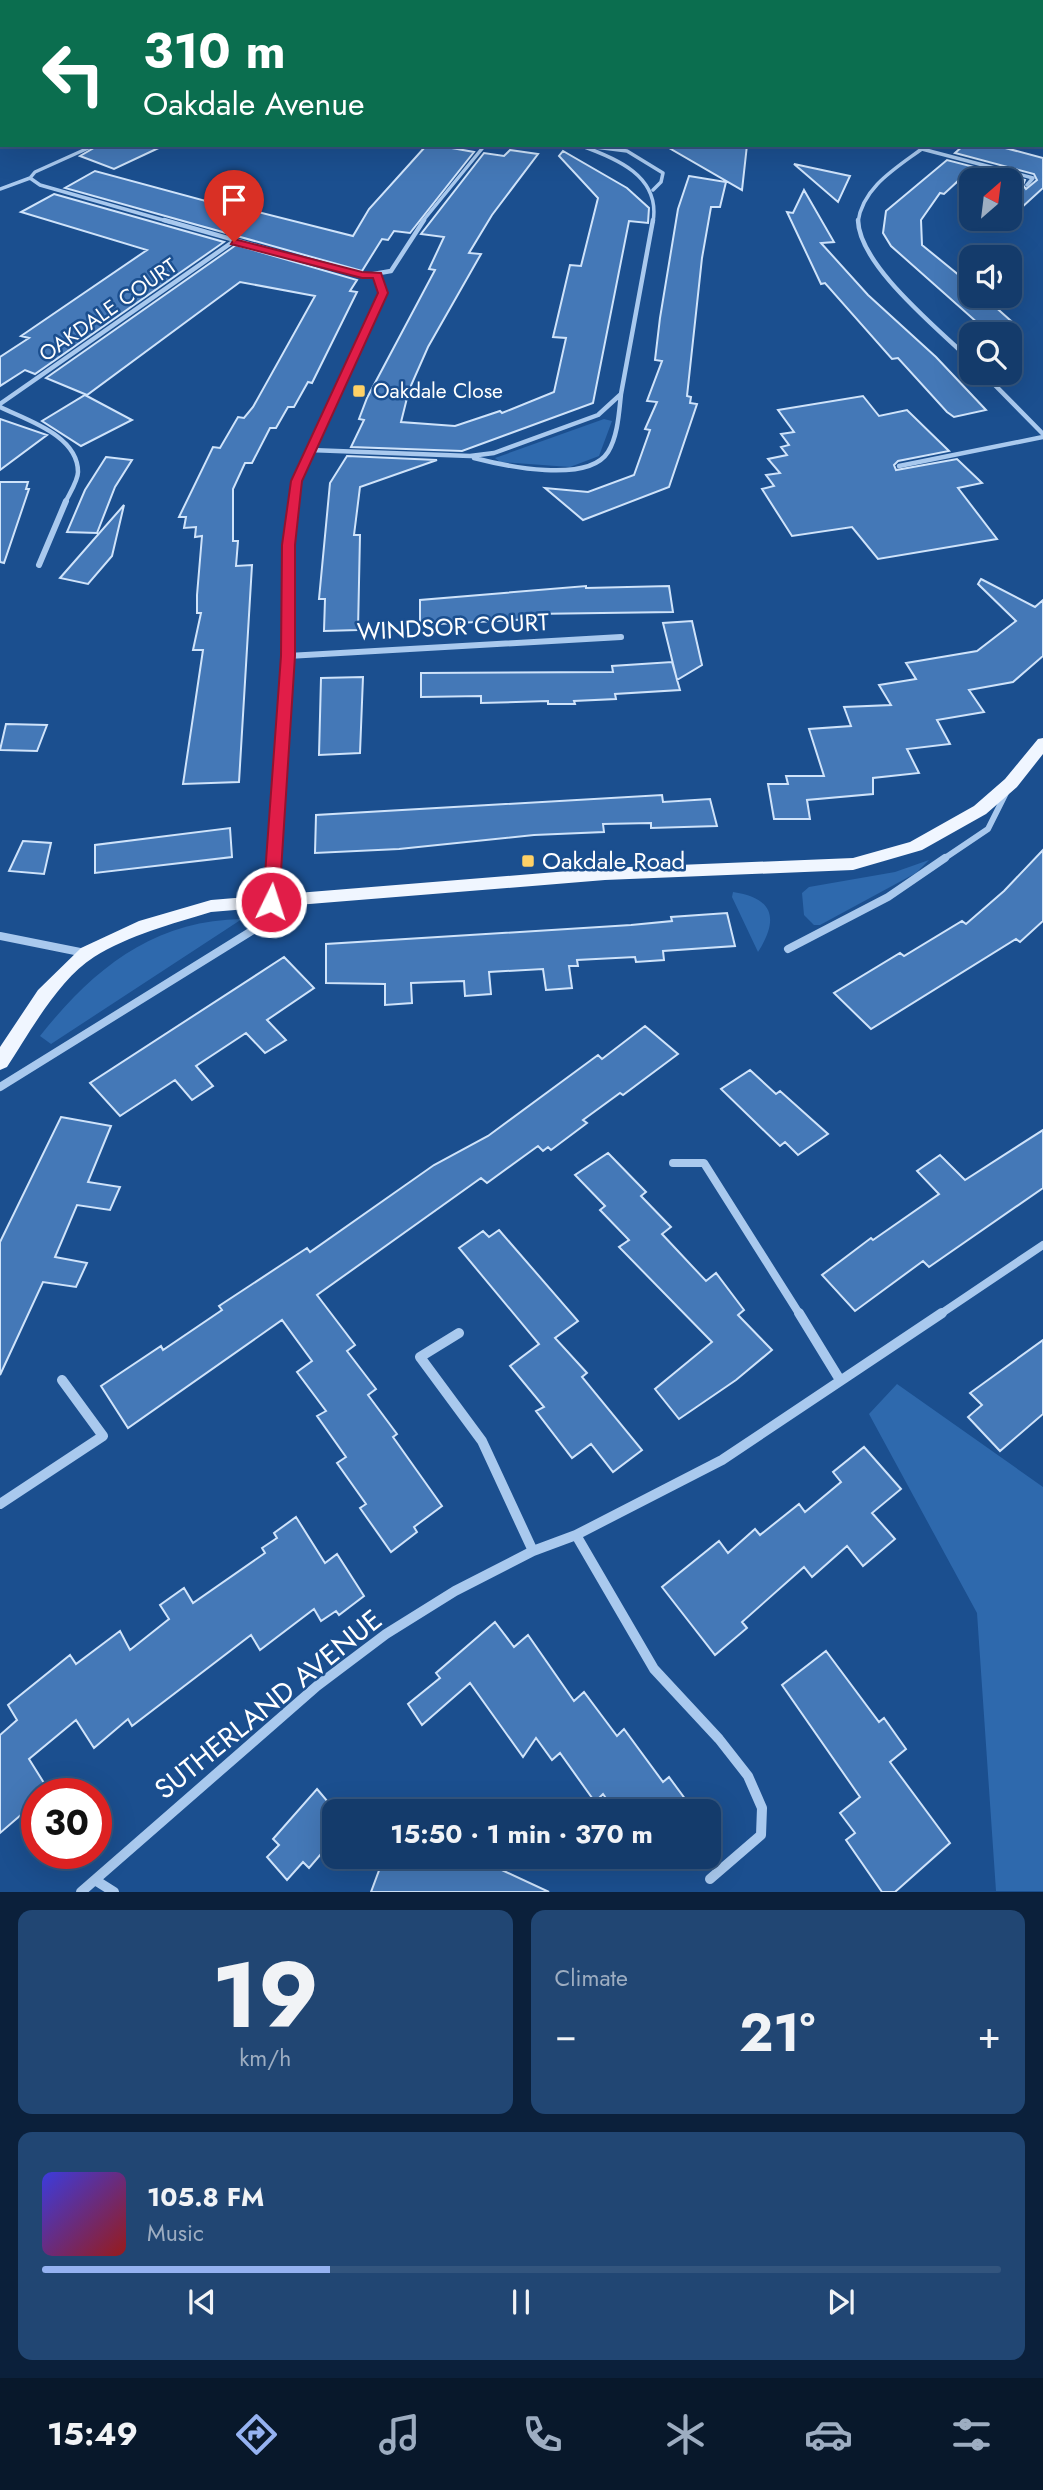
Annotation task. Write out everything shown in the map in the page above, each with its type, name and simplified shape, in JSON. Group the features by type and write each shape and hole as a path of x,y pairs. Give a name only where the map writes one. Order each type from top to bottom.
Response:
{"main road":[{"path":"0,1062 44,995 87,953 145,926 211,906 605,874 853,864 916,846 980,810 1011,783 1043,743"}],"street":[{"path":"0,189 30,178 35,172 91,147"},
{"path":"30,178 40,185 234,242 362,275 377,275 391,271 432,207 483,147"},
{"path":"470,456 495,465 576,471 599,463 608,454 656,204 653,190 610,158 583,147"},
{"path":"590,147 627,151 663,173 661,182 653,190"},
{"path":"959,349 883,273 864,243 858,224 862,207 872,190 924,147 1033,178"},
{"path":"1027,185 1040,171"},
{"name":"OAKDALE COURT","path":"0,405 234,242"},
{"path":"271,902 288,656 289,545 296,481 383,293 377,275"},
{"path":"994,385 1043,436"},
{"path":"310,450 470,456 494,453 598,415 621,394"},
{"path":"0,405 55,434 74,454 78,473 39,565"},
{"path":"899,466 1043,436"},
{"name":"WINDSOR COURT","path":"288,656 621,637"},
{"path":"788,949 888,898 988,829 1011,783"},
{"path":"0,1087 303,899"},
{"path":"0,936 87,953"},
{"path":"673,1163 704,1163 743,1220 840,1380"},
{"name":"SUTHERLAND AVENUE","path":"81,1892 297,1703 386,1634 455,1591 534,1551 576,1535 722,1460 1043,1245"},
{"path":"459,1333 420,1357 482,1441 534,1551"},
{"path":"0,1504 103,1436 62,1380"},
{"path":"576,1535 654,1669 719,1738 748,1776 762,1808 761,1835 710,1879"},
{"path":"96,1880 114,1892"}],"shaded area":[{"path":"604,419 612,421 599,456 570,467 500,462 495,458"},
{"path":"929,860 916,873 820,925 814,925 804,915 802,893 809,887 895,872"},
{"path":"733,892 757,899 769,912 769,930 758,952 732,897"},
{"path":"242,919 51,1044 40,1036 82,990 128,953 181,928"},
{"path":"897,1384 1043,1487 1043,1891 996,1891 977,1613 869,1414"}],"building":[{"path":"96,147 161,147 114,169 80,156"},
{"path":"425,147 446,147 474,152 410,233 394,231 388,240 382,239 362,271 65,188 95,171 250,213 254,211 353,236 369,209"},
{"path":"667,147 747,147 742,190"},
{"path":"962,147 1002,147 1043,158 1043,188 1022,207 1022,179 1025,180 1023,185 1026,189 1037,180 1034,174 1022,171 1022,168 1011,168 955,153"},
{"path":"510,150 538,154 492,215 469,253 481,254 428,347 409,390 401,422 455,426 500,411 502,413 554,392 566,338 553,337 570,265 581,266 598,198 559,156 563,151 627,188 649,208 648,223 629,221 593,403 462,451 351,447 364,420 359,419 367,398 435,270 429,269 444,237 421,234 484,153 504,156"},
{"path":"947,160 978,168 959,168 959,181 944,194 940,193 921,220 922,245 959,275 959,306 891,246 883,233 886,211"},
{"path":"794,164 850,176 838,202"},
{"path":"689,176 726,182 720,207 711,207 702,258 687,396 691,397 690,403 697,404 669,487 583,520 545,488 588,492 634,475 650,430 645,429 657,402 647,401 662,361 655,360 660,318 678,209"},
{"path":"804,190 834,242 821,243 868,295 936,357 959,381 959,385 962,385 986,410 954,417 898,358 892,359 825,283 821,284 787,212 793,213"},
{"path":"54,194 224,242 35,374 25,370 0,386 0,357 29,338 21,336 147,250 21,212"},
{"path":"236,245 357,280 350,291 357,292 312,383 308,382 294,407 288,407 276,428 270,428 252,463 245,463 233,489 233,541 238,541 236,566 252,565 239,782 183,784 203,650 193,650 201,613 197,613 197,595 202,536 195,537 196,527 184,528 186,517 179,517 213,447 220,448 238,417 244,418 253,407 315,296 240,282 87,395 46,378"},
{"path":"961,308 996,308 1012,322 977,322"},
{"path":"85,395 132,420 81,446 42,421"},
{"path":"863,396 879,416 907,410 949,451 898,461 894,465 896,470 957,459 982,483 958,488 997,539 878,559 852,527 792,536 762,489 774,486 766,475 780,473 768,459 787,455 781,447 789,445 781,434 794,432 778,410"},
{"path":"0,419 47,435 0,470"},
{"path":"347,456 437,460 360,487 354,535 360,535 358,630 324,631 325,599 319,599 330,483"},
{"path":"106,457 132,460 115,487 97,533 67,532 85,490"},
{"path":"0,482 28,482 26,489 29,489 4,563 0,562"},
{"path":"124,505 112,556 88,584 60,578"},
{"path":"981,579 1035,607 1043,600 1043,656 1013,682 969,690 984,712 937,720 950,744 907,749 919,773 873,778 873,794 807,800 810,819 774,819 768,784 788,784 786,776 824,776 809,729 851,726 844,707 891,705 879,685 916,679 906,663 977,651 1016,621 978,584"},
{"path":"586,586 669,586 673,612 531,614 532,619 420,625 420,600"},
{"path":"692,621 702,665 677,680 663,623"},
{"path":"672,662 680,690 615,694 616,699 574,701 575,704 548,704 548,701 481,703 481,696 421,697 421,673 613,672 612,666"},
{"path":"363,677 360,753 319,755 321,678"},
{"path":"6,724 47,725 37,751 0,750"},
{"path":"662,795 663,802 710,799 717,826 651,828 651,823 603,824 604,832 315,853 316,815"},
{"path":"230,828 232,857 95,873 95,845"},
{"path":"23,841 51,843 44,874 9,871"},
{"path":"1043,850 1043,921 1020,942 1016,939 871,1029 834,993 900,953 904,956 962,921 966,924 1004,891"},
{"path":"727,913 735,946 663,951 664,960 636,962 635,957 577,960 578,966 569,966 572,988 546,990 543,969 489,972 491,994 465,996 464,981 411,983 412,1003 385,1005 385,984 326,983 326,944 631,925 672,921 671,917"},
{"path":"284,957 314,988 267,1020 286,1040 265,1053 246,1033 196,1066 213,1086 192,1100 175,1080 120,1116 90,1083"},
{"path":"645,1026 678,1054 623,1095 620,1093 583,1120 587,1123 551,1150 548,1147 543,1151 538,1146 487,1183 481,1178 317,1295 355,1345 347,1351 376,1389 368,1395 397,1434 393,1437 442,1506 414,1527 417,1532 391,1552 360,1508 366,1504 337,1463 346,1457 317,1416 326,1411 297,1372 312,1361 282,1320 128,1428 101,1386 161,1346 163,1350 222,1310 219,1306 307,1248 310,1252 434,1165 488,1136 598,1055 602,1059"},
{"path":"750,1070 776,1094 780,1091 828,1134 798,1155 785,1142 780,1146 721,1089"},
{"path":"61,1117 111,1126 88,1182 120,1187 110,1210 77,1205 55,1257 87,1263 76,1287 43,1282 0,1375 0,1242"},
{"path":"1043,1130 1043,1188 929,1267 923,1261 855,1311 822,1275 871,1238 873,1240 939,1194 917,1171 940,1155 965,1180"},
{"path":"608,1153 646,1192 641,1196 671,1227 662,1234 706,1281 716,1273 744,1310 738,1315 772,1350 736,1380 679,1419 655,1389 712,1342 619,1247 629,1240 600,1210 605,1206 575,1175"},
{"path":"499,1230 578,1321 555,1338 587,1373 582,1377 642,1450 613,1472 591,1444 572,1458 536,1411 544,1407 510,1366 539,1344 459,1248 483,1231 489,1237"},
{"path":"1043,1340 1043,1414 1000,1451 968,1417 982,1405 970,1393"},
{"path":"864,1447 901,1489 872,1513 895,1539 863,1566 847,1546 812,1577 804,1567 742,1622 747,1628 715,1655 662,1587 719,1541 728,1553 755,1529 760,1535 799,1504 805,1512 841,1482 833,1472"},
{"path":"296,1517 325,1563 337,1554 364,1596 339,1615 336,1611 321,1621 314,1609 260,1650 251,1635 132,1726 128,1719 94,1748 76,1720 29,1759 41,1778 21,1778 21,1815 0,1833 0,1735 17,1720 8,1705 70,1655 76,1664 120,1631 130,1650 169,1619 160,1605 184,1588 193,1603 265,1553 262,1548 277,1538 274,1533"},
{"path":"495,1622 514,1647 528,1635 574,1701 584,1692 617,1736 624,1729 663,1782 669,1777 685,1799 607,1799 603,1794 598,1799 593,1799 560,1753 552,1760 536,1738 523,1757 470,1683 422,1725 408,1704 440,1678 436,1673"},
{"path":"826,1651 879,1722 884,1718 906,1749 890,1762 950,1843 895,1892 882,1892 846,1840 855,1833 840,1813 860,1797 782,1685"},
{"path":"317,1789 326,1799 322,1799 322,1853 309,1868 303,1862 287,1880 267,1857 279,1845 273,1839"},
{"path":"380,1869 500,1869 549,1892 371,1892"}],"place":[{"name":"Oakdale Close","path":"359,391"},
{"name":"Oakdale Road","path":"528,861"}],"route":[{"path":"234,242 362,275 377,275 383,293 296,481 289,545 288,656 271,902"}]}
